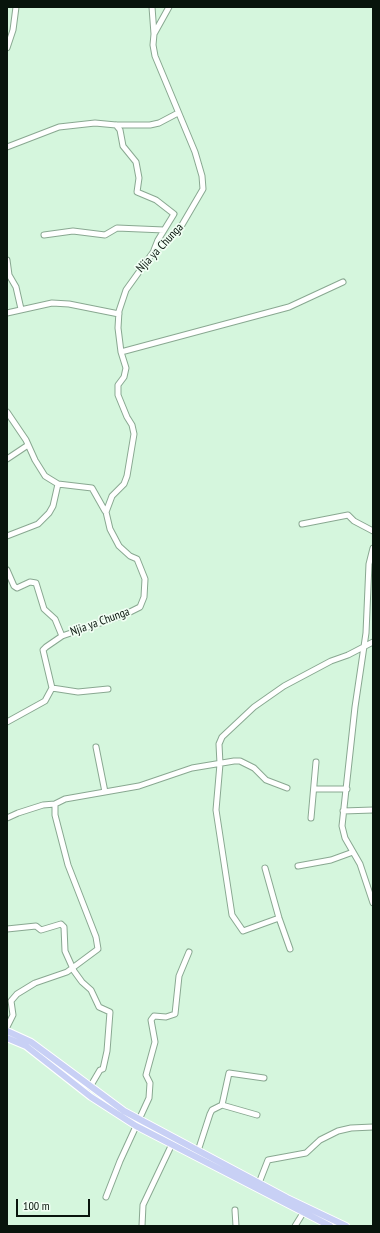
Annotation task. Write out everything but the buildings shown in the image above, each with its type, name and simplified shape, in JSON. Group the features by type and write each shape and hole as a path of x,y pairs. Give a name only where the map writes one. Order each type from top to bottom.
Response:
{"main road":[{"path":"7,1031 31,1042 90,1087 139,1120 330,1220 346,1226"},
{"path":"7,1038 26,1046 90,1096 136,1126 330,1226"}],"street":[{"path":"7,48 13,30 16,7"},
{"name":"Njia ya Chunga","path":"52,688 43,650 62,636 124,615 140,607 144,596 144,579 137,559 130,556 118,546 110,529 106,512 112,496 124,484 127,476 134,434 132,425 118,395 118,385 124,377 126,368 121,352 118,328 119,314 126,290 154,250 179,230 203,189 202,176 195,152 155,56 153,45 154,34 152,7"},
{"path":"154,34 169,7"},
{"path":"7,147 59,127 95,123 116,125 159,123 178,114"},
{"path":"116,125 120,130 123,146 136,162 138,178 137,192 156,200 174,214 154,250"},
{"path":"44,236 73,231 105,235 116,228 164,230"},
{"path":"7,260 9,275 16,287 21,309"},
{"path":"121,352 289,307 344,282"},
{"path":"7,313 52,303 69,304 119,314"},
{"path":"7,412 28,445 45,476 58,484 92,488 106,512"},
{"path":"7,460 28,445"},
{"path":"7,536 38,524 49,513 53,506 58,484"},
{"path":"302,524 348,516 373,532"},
{"path":"373,548 369,564 364,645 353,721 342,826 345,838 360,864 373,903"},
{"path":"7,573 14,586 17,588 30,582 36,583 44,609 54,619 62,636"},
{"path":"279,918 243,931 232,915 216,810 220,764 219,749 222,737 254,707 298,677 331,661 348,655 364,645 373,642"},
{"path":"7,722 45,701 52,688 78,692 108,689"},
{"path":"96,747 105,792"},
{"path":"7,818 18,812 54,804 65,799 139,786 187,769 240,761 254,768 266,780 287,788"},
{"path":"311,818 316,762"},
{"path":"314,789 347,789"},
{"path":"7,1027 13,1015 9,998 24,989 67,972 98,949 98,944 68,865 55,815 54,804"},
{"path":"343,811 373,810"},
{"path":"298,866 331,860 354,852"},
{"path":"265,868 279,918 290,949"},
{"path":"7,929 36,926 41,930 61,924 64,927 65,951 72,968 82,982 91,990 99,1007 111,1014 103,1069 100,1070 90,1087"},
{"path":"106,1197 120,1161 149,1098 150,1088 146,1075 154,1048 154,1036 151,1020 154,1016 166,1017 173,1016 175,1014 179,976 189,952"},
{"path":"222,1105 229,1073 264,1078"},
{"path":"198,1151 212,1110 222,1105 257,1115"},
{"path":"259,1183 268,1160 306,1153 320,1140 338,1131 373,1127"},
{"path":"142,1226 143,1205 172,1144"},
{"path":"235,1210 236,1226"},
{"path":"295,1226 303,1213"}]}
